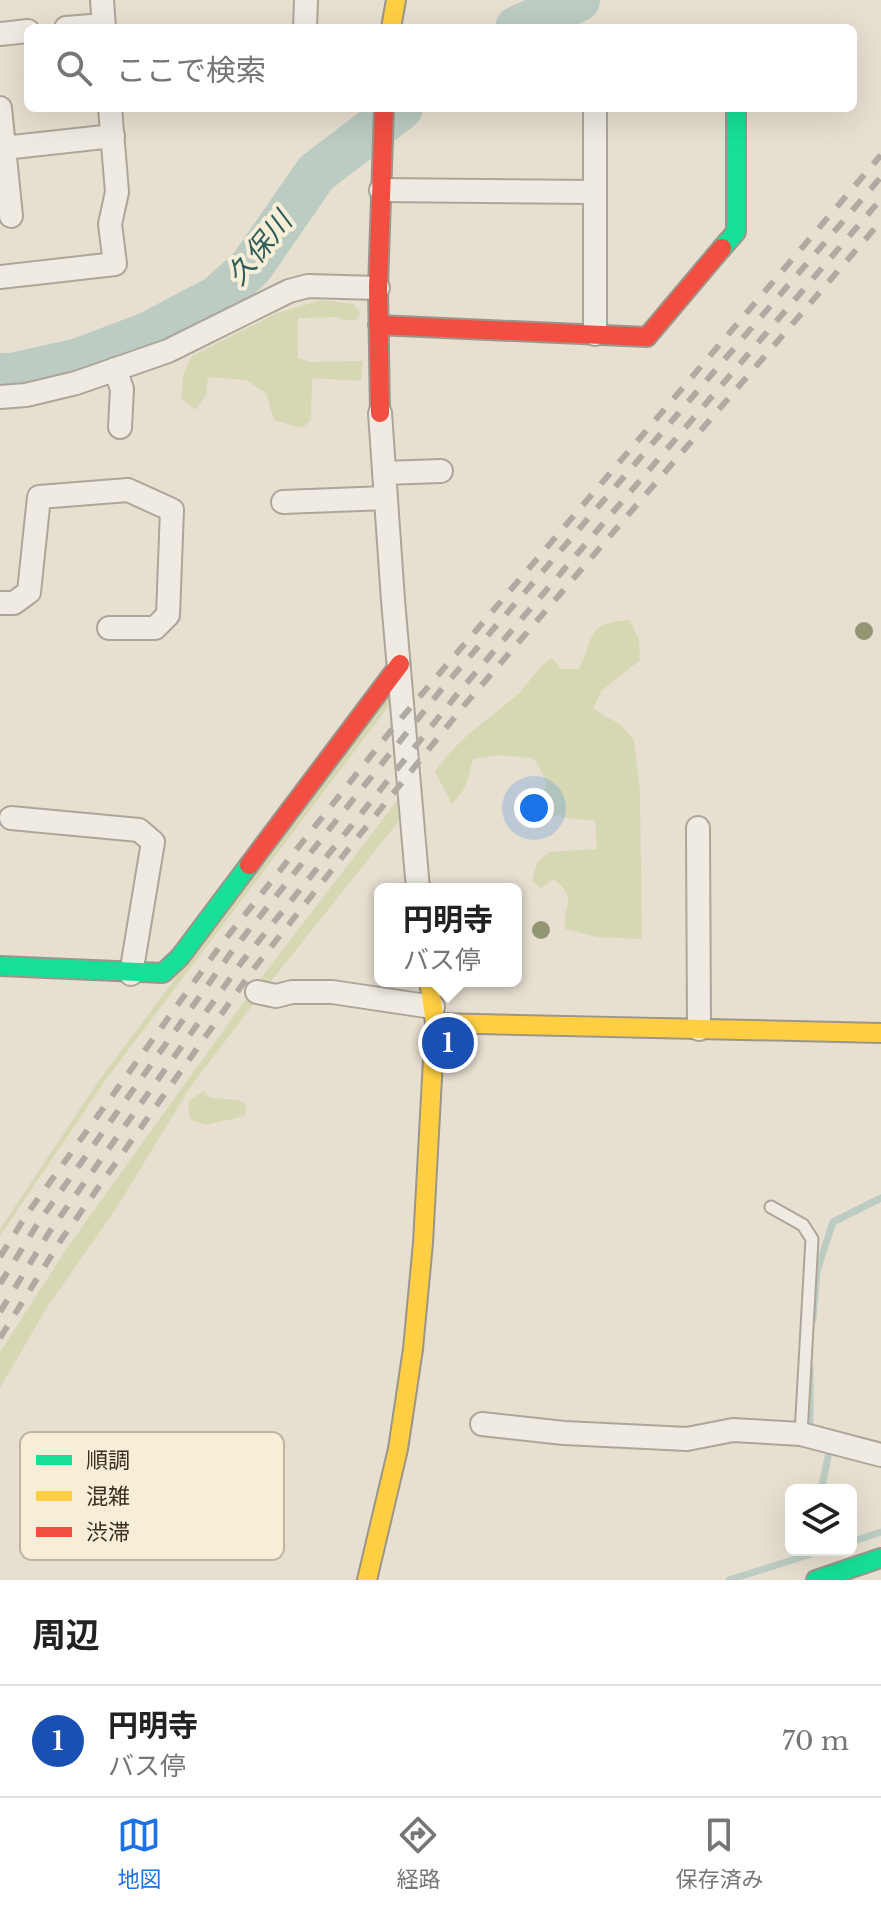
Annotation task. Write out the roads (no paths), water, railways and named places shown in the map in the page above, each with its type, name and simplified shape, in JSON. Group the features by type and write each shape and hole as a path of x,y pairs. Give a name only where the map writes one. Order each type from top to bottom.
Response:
{"street":[{"path":"102,0 104,24"},
{"path":"305,24 306,0"},
{"path":"392,24 396,0"},
{"path":"0,34 24,31"},
{"path":"0,108 11,216"},
{"path":"0,277 115,264 110,224 117,192 110,112"},
{"path":"384,112 378,288 380,413 418,883"},
{"path":"595,112 595,334"},
{"path":"378,325 647,337 736,232 736,112"},
{"path":"4,148 113,136"},
{"path":"381,190 595,192"},
{"path":"0,397 26,395 76,383 168,351 289,291 308,286 378,288"},
{"path":"115,369 122,389 120,427"},
{"path":"384,473 441,471"},
{"path":"0,603 14,603 29,592 39,497 128,490 172,510 168,615 155,628 109,628"},
{"path":"283,502 386,498"},
{"path":"0,966 163,973 180,957 400,664"},
{"path":"11,818 139,830 153,842 131,974"},
{"path":"698,828 699,1029"},
{"path":"367,1580 381,1528 404,1413 417,1317 434,1015 430,987"},
{"path":"267,997 292,992 332,992 434,1015 699,1029 881,1033"},
{"path":"482,1424 564,1433 687,1439 733,1430 801,1434 881,1455"},
{"path":"816,1580 841,1576 881,1558"}],"lane":[{"path":"771,1207 803,1225 812,1239 801,1434"}],"waterway":[{"name":"久保川","path":"526,24 578,0"},
{"name":"久保川","path":"0,375 79,360 150,333 218,297 251,267 316,173 396,112"},
{"path":"813,1319 817,1271 833,1222 881,1198"},
{"path":"810,1368 810,1427"},
{"path":"822,1484 828,1457"},
{"path":"857,1540 881,1532"},
{"path":"729,1580 805,1556"}],"railway":[{"path":"0,1257 27,1214 220,946 393,728 881,155"},
{"path":"0,1284 38,1223 230,954 335,822 441,690 881,177"},
{"path":"0,1312 50,1231 241,963 459,692 881,199"},
{"path":"0,1338 61,1240 252,971 462,708 881,221"}],"place":[{"name":"円明寺","path":"448,1043"}]}
